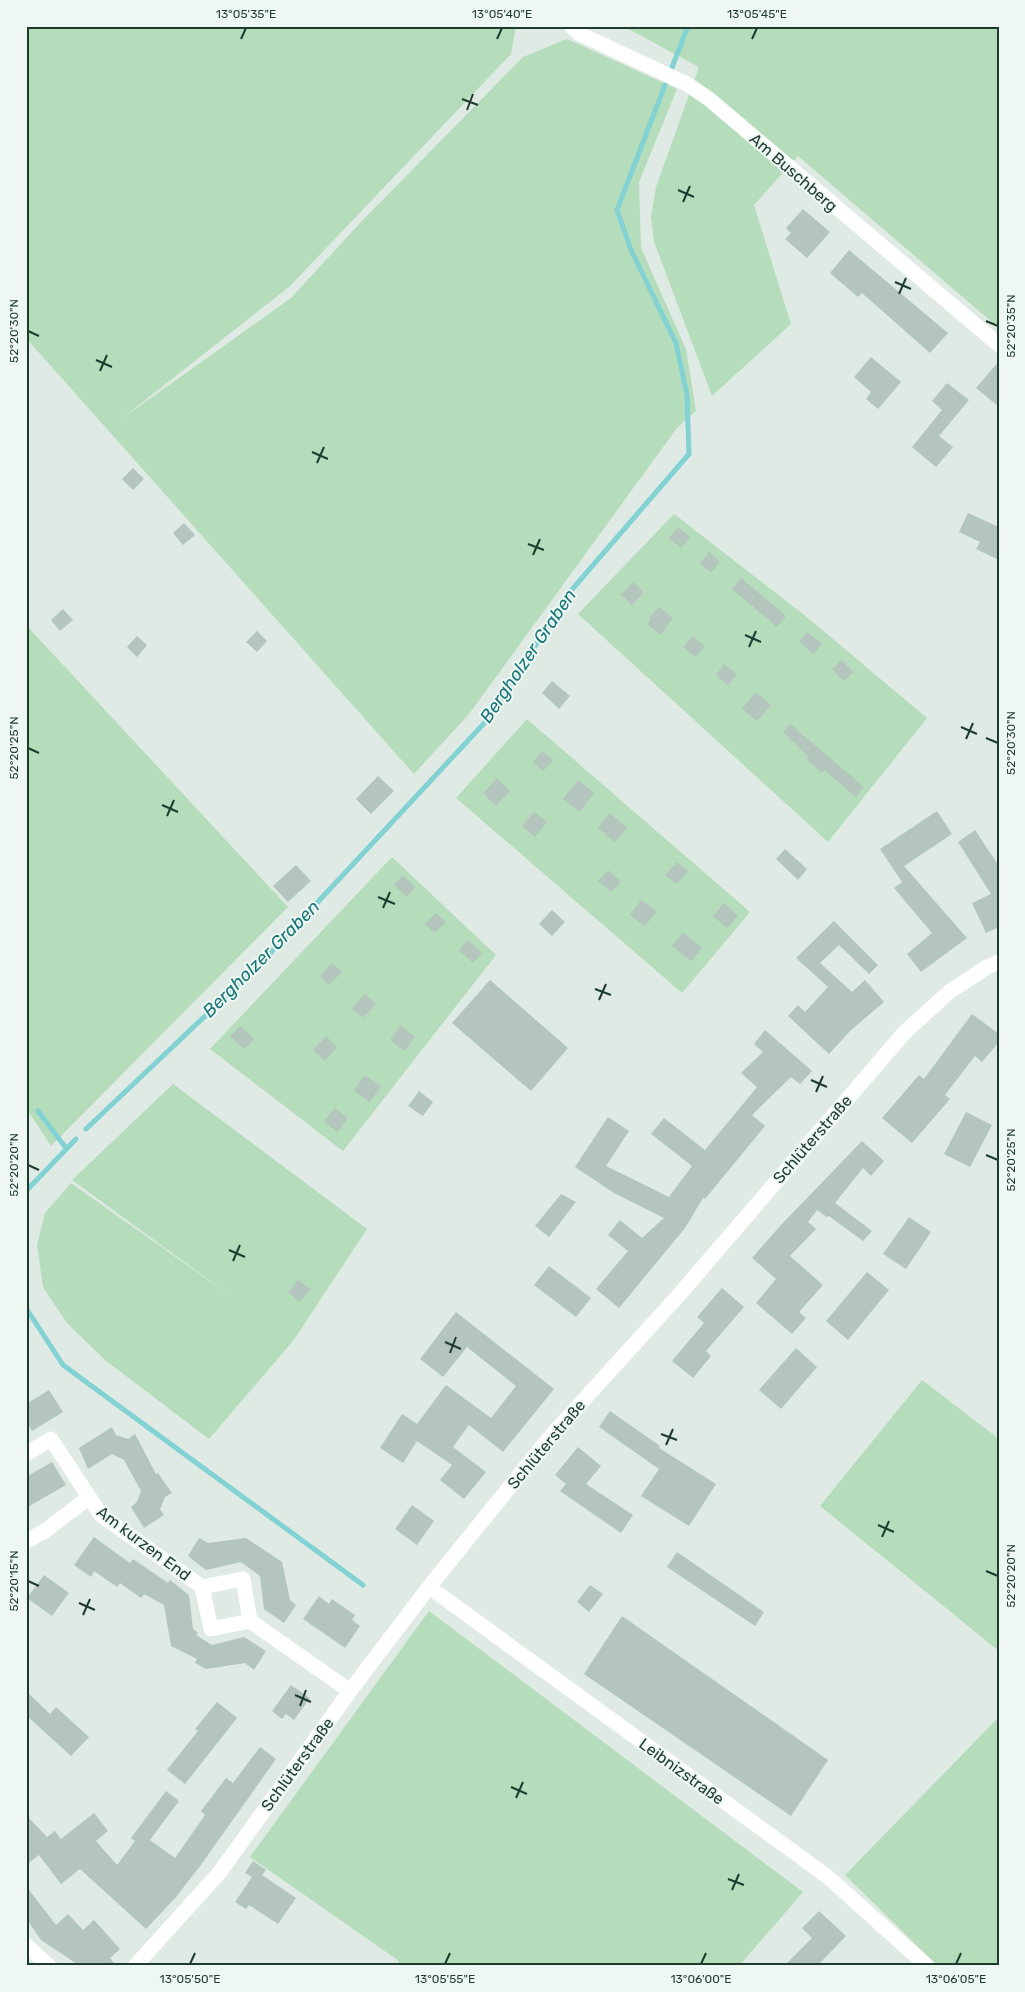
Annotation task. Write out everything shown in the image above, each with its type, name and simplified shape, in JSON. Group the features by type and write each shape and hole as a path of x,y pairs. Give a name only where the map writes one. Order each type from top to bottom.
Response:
{"street":[{"name":"Am Buschberg","path":"571,26 578,32 687,84 709,99 999,345"},
{"name":"Schlüterstraße","path":"135,1966 220,1872 350,1691 429,1587 549,1438 674,1300 905,1032 948,992 987,967 999,962"},
{"name":"Am kurzen End","path":"26,1454 52,1440 88,1498 101,1515 202,1587 212,1629 250,1622 243,1579 202,1587"},
{"name":"Am kurzen End","path":"26,1541 45,1531 88,1498"},
{"name":"Leibnizstraße","path":"429,1587 828,1877 927,1966"},
{"path":"250,1622 350,1691"},
{"path":"26,1945 49,1966"}],"green space":[{"path":"26,26 516,26 511,54 290,286 120,420 291,298 362,221 523,57 567,39 677,89 639,182 641,248 686,349 696,411 677,428 469,714 414,774 26,338"},
{"path":"623,26 999,26 999,328 798,156 754,205 791,324 712,396 654,242 651,217 656,187 699,67"},
{"path":"674,514 803,614 927,718 828,842 578,614"},
{"path":"26,625 288,907 51,1146 26,1108"},
{"path":"527,719 750,912 682,993 456,798"},
{"path":"392,857 496,955 343,1151 210,1049"},
{"path":"173,1084 367,1229 293,1341 209,1439 105,1360 67,1323 43,1287 37,1245 45,1213 71,1183 232,1297 72,1180"},
{"path":"922,1380 999,1439 999,1651 820,1506"},
{"path":"429,1611 803,1892 739,1966 396,1966 399,1961 250,1857"},
{"path":"996,1720 999,1723 999,1964 938,1966 845,1875"}],"building":[{"path":"803,209 830,232 807,258 785,239 791,233 786,228"},
{"path":"849,250 948,333 930,353 862,293 858,297 830,273"},
{"path":"871,357 901,382 878,409 866,399 871,392 854,377"},
{"path":"999,361 999,407 976,388"},
{"path":"947,383 969,400 939,436 953,447 936,467 912,447 942,410 932,401"},
{"path":"133,468 144,479 133,490 122,479"},
{"path":"968,513 999,527 999,560 976,549 980,542 959,532"},
{"path":"184,523 195,535 183,545 173,533"},
{"path":"678,527 690,537 681,548 669,538"},
{"path":"709,552 720,562 711,573 700,563"},
{"path":"741,578 786,616 777,627 732,589"},
{"path":"633,582 644,592 632,605 621,595"},
{"path":"659,607 673,618 660,635 647,624 651,620 649,618"},
{"path":"63,609 73,620 60,631 51,620"},
{"path":"257,631 267,641 257,652 246,642"},
{"path":"807,632 822,644 813,654 799,642"},
{"path":"137,636 147,645 137,657 127,647"},
{"path":"693,636 705,646 695,657 683,647"},
{"path":"842,660 853,672 844,681 832,669"},
{"path":"724,664 737,675 728,685 716,675"},
{"path":"552,681 570,696 559,709 542,693"},
{"path":"756,692 771,705 757,721 742,709"},
{"path":"790,724 864,787 856,797 824,770 822,773 807,760 809,757 783,732"},
{"path":"542,751 553,761 543,771 533,762"},
{"path":"378,776 394,791 371,814 356,799"},
{"path":"497,778 510,791 496,806 483,793"},
{"path":"578,780 594,793 580,812 563,799"},
{"path":"937,811 952,834 904,866 967,938 921,972 907,954 932,933 894,888 902,882 880,849"},
{"path":"534,812 547,822 535,837 522,826"},
{"path":"610,813 627,828 615,842 598,828"},
{"path":"975,830 999,866 999,927 986,933 972,903 991,894 958,842"},
{"path":"785,849 807,869 798,880 776,859"},
{"path":"677,862 688,871 677,884 665,875"},
{"path":"296,865 311,881 288,902 273,886"},
{"path":"608,870 621,882 611,892 598,881"},
{"path":"403,875 415,887 407,897 394,885"},
{"path":"641,900 657,911 645,926 630,915"},
{"path":"724,903 738,916 727,928 713,916"},
{"path":"552,910 565,922 552,936 539,924"},
{"path":"436,913 446,922 435,933 425,924"},
{"path":"834,921 878,965 869,974 839,945 820,963 852,992 865,980 884,1002 851,1030 829,1054 788,1016 798,1005 805,1012 828,987 796,958"},
{"path":"683,932 702,948 691,961 672,946"},
{"path":"468,940 482,953 473,963 459,950"},
{"path":"332,963 342,972 329,985 320,976"},
{"path":"490,980 568,1048 531,1091 452,1023"},
{"path":"365,994 376,1004 363,1018 352,1008"},
{"path":"972,1014 999,1034 999,1042 982,1062 975,1056 945,1095 950,1099 912,1143 882,1118 919,1075 924,1079"},
{"path":"240,1026 254,1039 244,1049 230,1036"},
{"path":"401,1026 415,1037 404,1051 390,1040"},
{"path":"765,1030 812,1071 800,1084 791,1077 752,1115 765,1126 705,1199 703,1198 685,1228 619,1308 596,1289 628,1251 608,1235 620,1220 642,1238 664,1218 614,1193 575,1167 608,1117 629,1131 606,1166 669,1197 692,1166 651,1134 664,1118 705,1150 757,1087 741,1073 763,1052 754,1044"},
{"path":"326,1036 337,1047 325,1061 313,1050"},
{"path":"364,1075 381,1086 370,1102 354,1091"},
{"path":"419,1091 433,1102 423,1116 408,1106"},
{"path":"335,1108 348,1118 337,1132 324,1121"},
{"path":"966,1112 992,1125 970,1167 944,1154"},
{"path":"862,1141 884,1161 871,1176 863,1168 835,1203 872,1231 863,1241 829,1216 827,1217 817,1210 808,1222 816,1229 790,1256 823,1285 799,1312 806,1318 792,1334 756,1303 776,1279 752,1258"},
{"path":"561,1194 576,1202 549,1237 535,1226"},
{"path":"909,1217 931,1232 906,1269 883,1254"},
{"path":"549,1266 591,1298 576,1317 534,1285"},
{"path":"867,1272 889,1290 848,1340 826,1321"},
{"path":"298,1280 310,1289 300,1302 288,1293"},
{"path":"722,1288 744,1307 706,1351 711,1356 693,1378 672,1361 704,1323 697,1317"},
{"path":"456,1312 554,1389 503,1452 469,1425 453,1447 486,1472 464,1499 440,1480 452,1465 417,1441 403,1463 380,1448 402,1414 417,1424 446,1385 491,1418 516,1386 467,1347 443,1377 420,1359"},
{"path":"796,1348 817,1367 781,1409 759,1390"},
{"path":"49,1390 63,1412 32,1431 26,1421 26,1404"},
{"path":"610,1411 660,1446 659,1448 716,1484 689,1526 641,1496 659,1469 599,1427"},
{"path":"112,1427 116,1435 128,1439 135,1434 156,1474 158,1473 172,1493 165,1497 160,1509 164,1515 144,1528 131,1507 137,1502 141,1491 124,1460 112,1454 88,1469 79,1448"},
{"path":"578,1447 601,1466 586,1484 633,1515 621,1533 560,1491 566,1484 555,1475"},
{"path":"52,1462 66,1485 26,1508 26,1477"},
{"path":"412,1505 434,1521 417,1545 395,1529"},
{"path":"94,1537 130,1563 133,1559 168,1583 170,1580 189,1595 193,1629 198,1633 196,1635 212,1645 244,1637 266,1651 254,1670 245,1663 206,1669 195,1663 197,1659 171,1646 164,1605 144,1594 141,1598 120,1583 117,1587 94,1571 91,1577 74,1565"},
{"path":"199,1538 208,1543 246,1538 282,1562 290,1600 296,1605 284,1623 264,1609 260,1576 241,1562 206,1570 188,1556"},
{"path":"677,1552 764,1612 755,1626 667,1567"},
{"path":"44,1575 69,1593 52,1616 27,1598"},
{"path":"590,1585 603,1594 589,1612 577,1602"},
{"path":"319,1596 329,1604 332,1599 355,1615 352,1620 360,1626 345,1648 303,1619"},
{"path":"622,1616 828,1760 791,1816 584,1674"},
{"path":"291,1685 310,1698 294,1720 286,1714 282,1719 272,1711"},
{"path":"26,1691 50,1714 56,1707 89,1737 71,1756 26,1715"},
{"path":"217,1702 237,1718 185,1784 167,1770 198,1731 195,1729"},
{"path":"260,1747 276,1759 200,1866 176,1897 146,1929 80,1869 61,1884 39,1855 26,1865 26,1815 47,1837 55,1831 61,1839 94,1813 108,1831 96,1841 117,1865 135,1841 131,1838 166,1791 179,1801 150,1840 175,1858 205,1815 201,1811 226,1778 233,1783"},
{"path":"253,1861 266,1870 262,1875 296,1898 278,1924 249,1905 246,1909 235,1902 252,1877 245,1873"},
{"path":"26,1886 56,1925 68,1914 83,1930 94,1920 120,1949 110,1958 116,1966 80,1966 41,1940 26,1918"},
{"path":"819,1911 846,1936 817,1966 784,1966 812,1938 802,1928"}],"waterway":[{"name":"Bergholzer Graben","path":"671,70 688,26"},
{"name":"Bergholzer Graben","path":"86,1129 262,962 489,718 569,593 689,454 687,395 676,343 631,250 617,210 665,85"},
{"path":"38,1111 66,1148"},
{"path":"26,1191 76,1139"},
{"path":"26,1308 63,1365 363,1585"}]}
